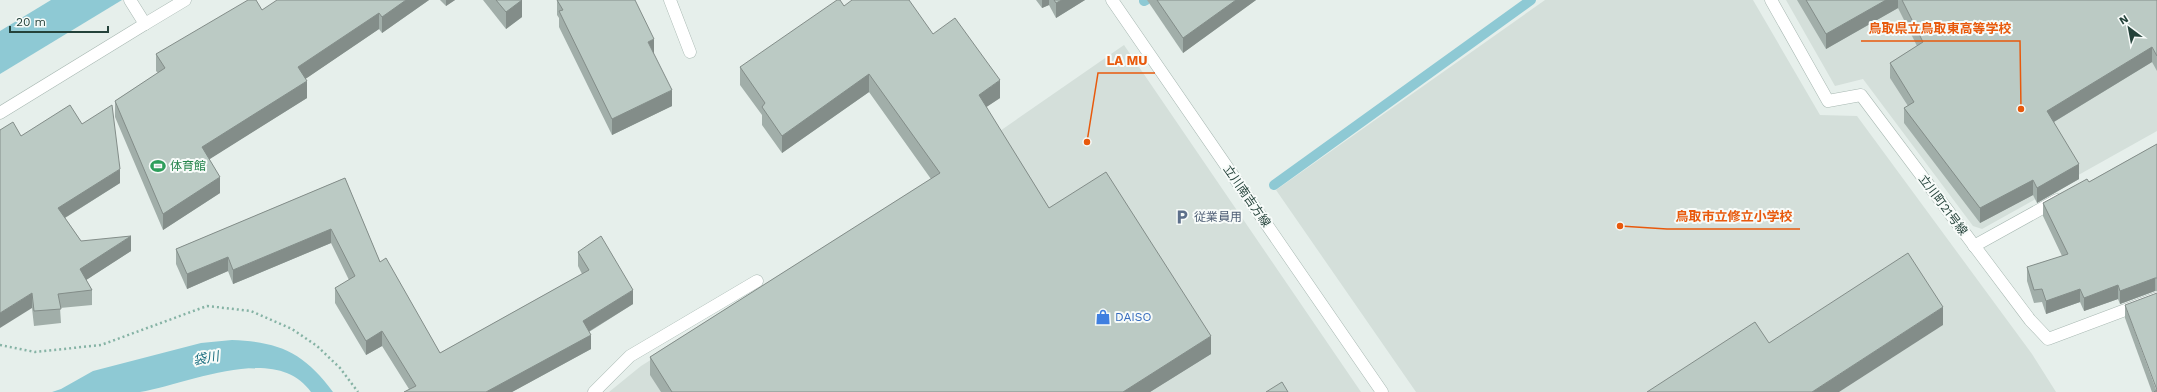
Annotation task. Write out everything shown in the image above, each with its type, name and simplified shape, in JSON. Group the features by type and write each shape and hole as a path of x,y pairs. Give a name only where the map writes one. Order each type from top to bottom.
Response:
{"street":[{"path":"130,0 145,24"},
{"path":"0,113 185,0"},
{"path":"670,0 690,52"},
{"name":"立川南吉方線","path":"1112,0 1382,392"},
{"name":"立川町21号線","path":"1771,0 1828,101 1861,95 2030,320 2048,339 2157,298"},
{"path":"1974,246 2069,194"},
{"path":"594,392 630,356 757,281"}],"path":[{"path":"0,345 35,352 101,345 207,306 251,311 292,329 317,346 340,368 358,392"}],"shaded area":[{"path":"1545,0 1753,0 1820,115 1857,116 2032,354 2056,392 1416,392 1276,190"},
{"path":"1786,0 2157,0 2157,131 1982,229 1973,226 1863,79 1835,86"},
{"path":"1124,45 1361,392 609,392 641,366 844,239"}],"water":[{"path":"51,0 122,0 0,74 0,31"},
{"name":"袋川","path":"232,340 264,343 290,352 312,368 333,392 311,392 296,377 276,370 254,368 230,370 206,375 140,392 52,392 61,389 93,371 201,343"}],"building":[{"path":"248,0 256,0 262,10 277,0 406,0 382,17 379,13 298,67 307,81 202,147 220,177 163,214 115,101 165,68 156,54"},
{"path":"496,0 522,0 506,12"},
{"path":"557,0 635,0 654,39 648,42 672,90 612,119 559,11 563,10"},
{"path":"837,0 840,0 844,6 852,0 909,0 933,34 955,18 1000,80 979,95 1049,208 1106,172 1211,336 1123,392 672,392 650,357 940,173 869,74 782,136 762,107 765,103 740,67"},
{"path":"1054,0 1062,0 1056,3"},
{"path":"1157,0 1236,0 1183,38"},
{"path":"1806,0 1886,0 1826,34"},
{"path":"1902,0 2157,0 2157,56 2152,47 2047,111 2079,164 2037,188 2033,180 1980,208 1904,108 1914,102 1890,63 1923,42"},
{"path":"70,105 82,124 112,105 120,169 58,208 81,241 131,236 80,269 92,290 58,294 61,309 34,311 32,293 0,313 0,130 13,122 21,136"},
{"path":"2157,144 2157,278 2120,291 2118,285 2084,298 2080,289 2046,301 2042,289 2034,290 2027,267 2068,254 2043,203 2087,179 2089,182"},
{"path":"345,178 380,262 386,258 440,353 589,270 578,252 601,236 633,290 583,321 591,335 486,392 404,392 416,386 382,331 366,341 335,288 355,276 331,229 233,270 228,257 187,274 176,249"},
{"path":"1908,253 1943,307 1812,392 1647,392 1755,322 1769,343"},
{"path":"2157,293 2157,390 2125,305"},
{"path":"1282,382 1288,392 1266,392"}],"waterway":[{"path":"1274,185 1531,0"}],"place":[{"name":"鳥取県立鳥取東高等学校","path":"2021,109"},
{"name":"LA MU","path":"1087,142"},
{"name":"体育館","path":"158,166"},
{"name":"従業員用","path":"1182,217"},
{"name":"鳥取市立修立小学校","path":"1620,226"},
{"name":"DAISO","path":"1103,317"}]}
